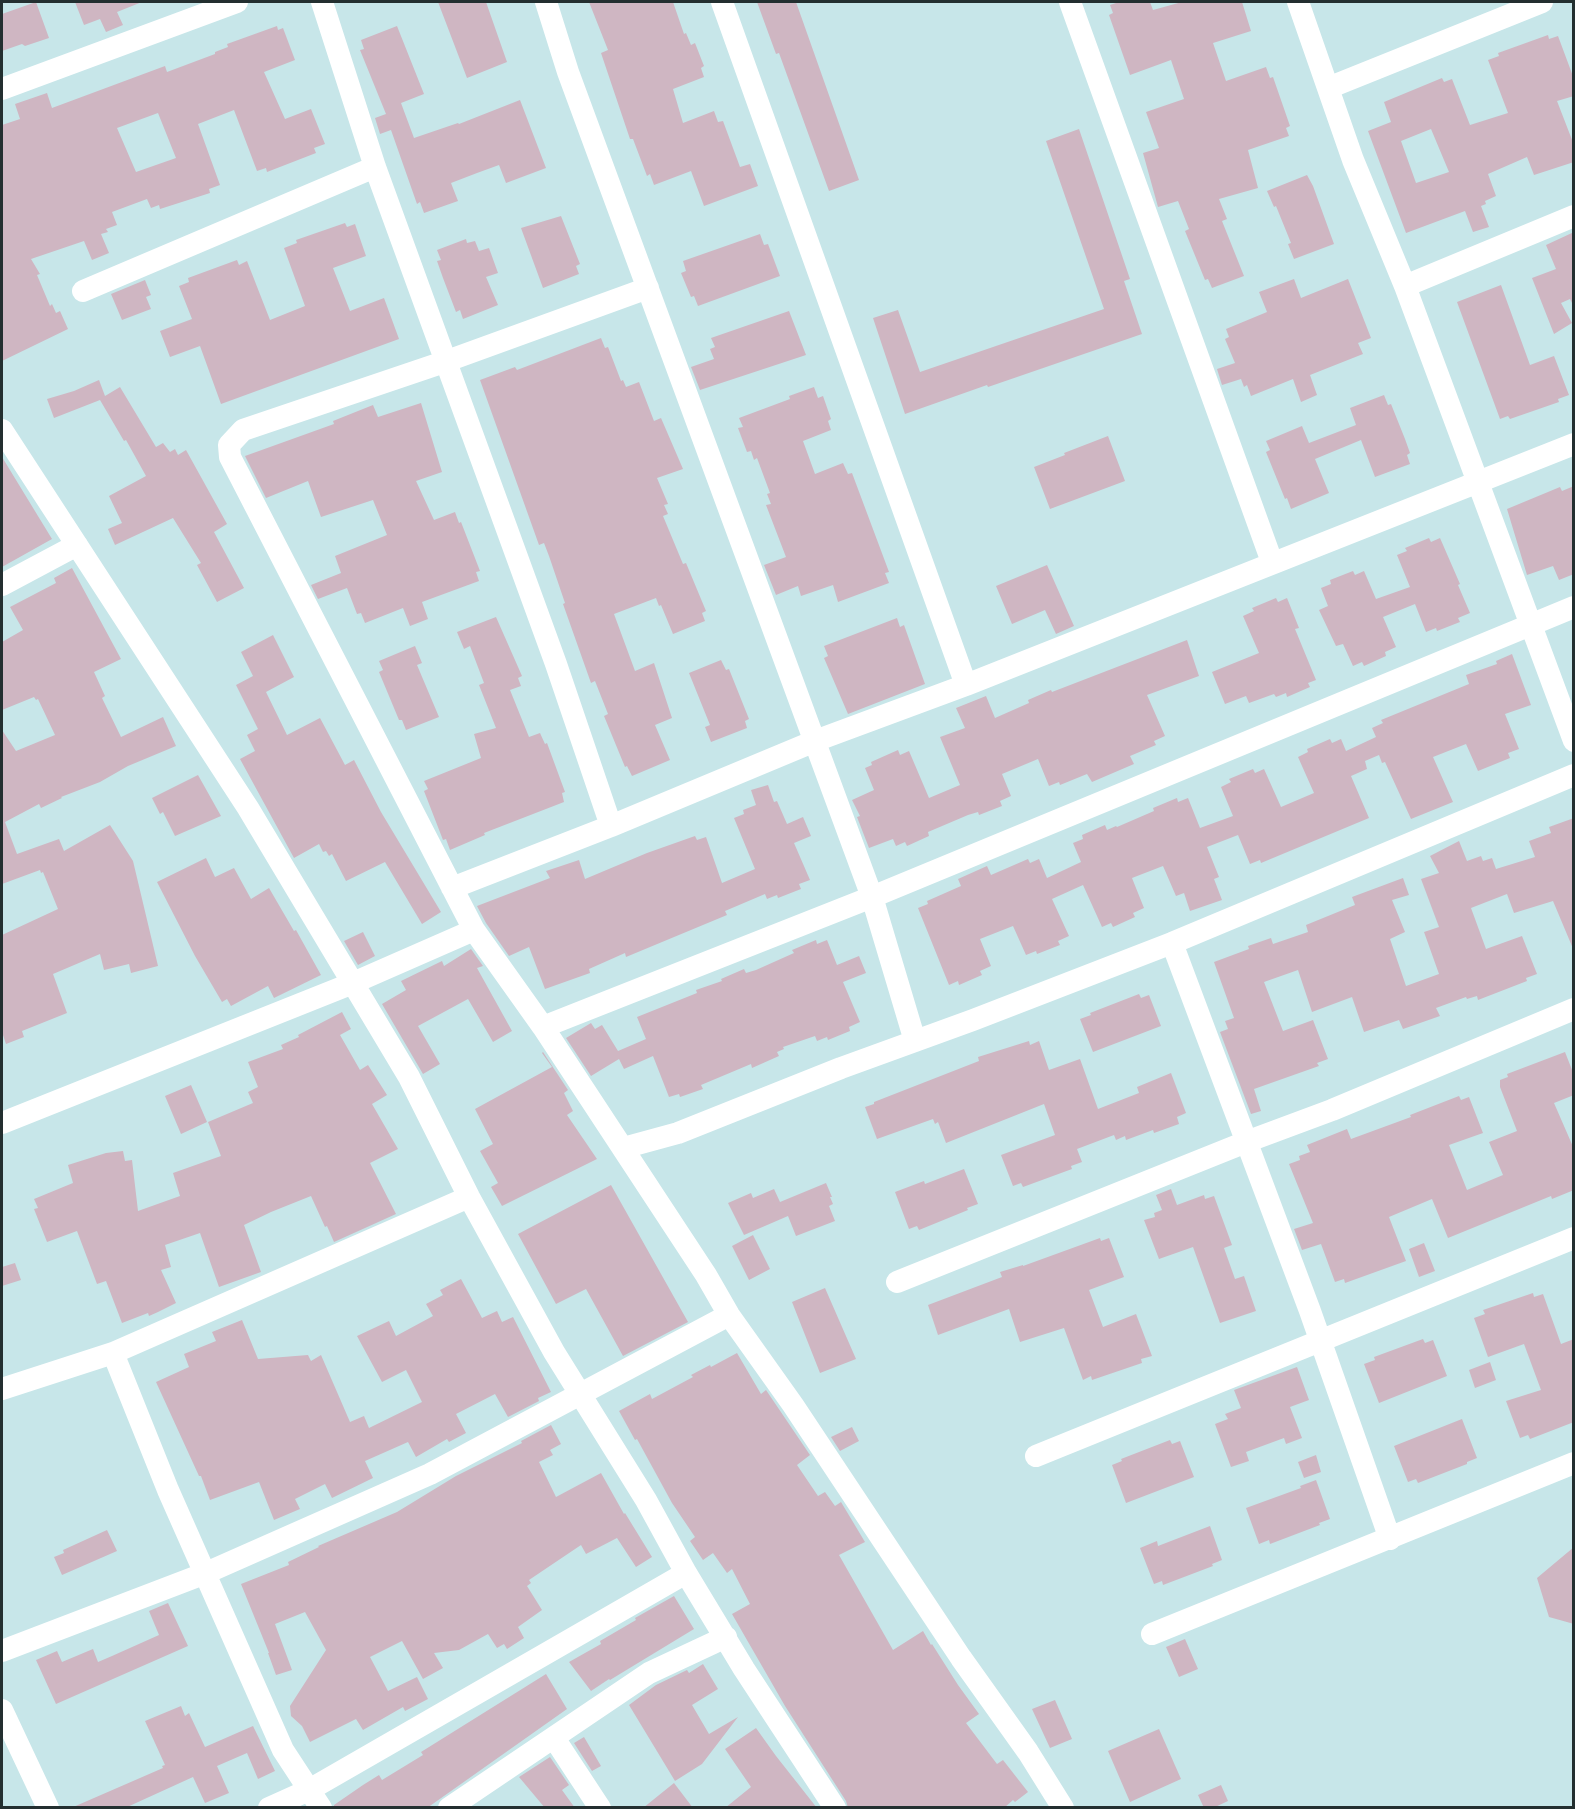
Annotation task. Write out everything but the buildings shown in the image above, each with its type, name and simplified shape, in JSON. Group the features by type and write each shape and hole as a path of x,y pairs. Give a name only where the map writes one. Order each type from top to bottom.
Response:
{"street":[{"path":"2,89 237,2"},
{"path":"322,2 375,167 556,664 611,826"},
{"path":"546,2 568,72 872,897 915,1041"},
{"path":"722,2 966,685"},
{"path":"1070,2 1272,562"},
{"path":"1298,2 1353,160 1405,286 1574,741"},
{"path":"1328,88 1542,2"},
{"path":"83,291 375,167"},
{"path":"1405,286 1574,216"},
{"path":"648,288 447,361 243,430 229,445 230,457 474,930 543,1027 706,1275 729,1315 800,1414 961,1658 1028,1752 1063,1808"},
{"path":"2,430 248,808 409,1077 469,1197 579,1394 646,1500 686,1573 744,1669 835,1808"},
{"path":"452,888 611,826 815,741 966,685 1574,444"},
{"path":"2,585 77,545"},
{"path":"543,1027 872,897 1574,608"},
{"path":"622,1148 678,1133 1172,943 1574,775"},
{"path":"2,1123 353,983 474,930"},
{"path":"1172,943 1321,1341 1390,1539"},
{"path":"897,1282 1246,1142 1332,1110 1574,1009"},
{"path":"2,1389 113,1353 469,1197"},
{"path":"1036,1456 1574,1238"},
{"path":"2,1651 206,1573 430,1474 729,1315"},
{"path":"113,1353 168,1490 283,1750 315,1799"},
{"path":"1152,1634 1574,1463"},
{"path":"269,1808 315,1799 686,1573"},
{"path":"449,1808 649,1673 726,1637"},
{"path":"2,1710 48,1808"},
{"path":"554,1738 600,1808"}]}
